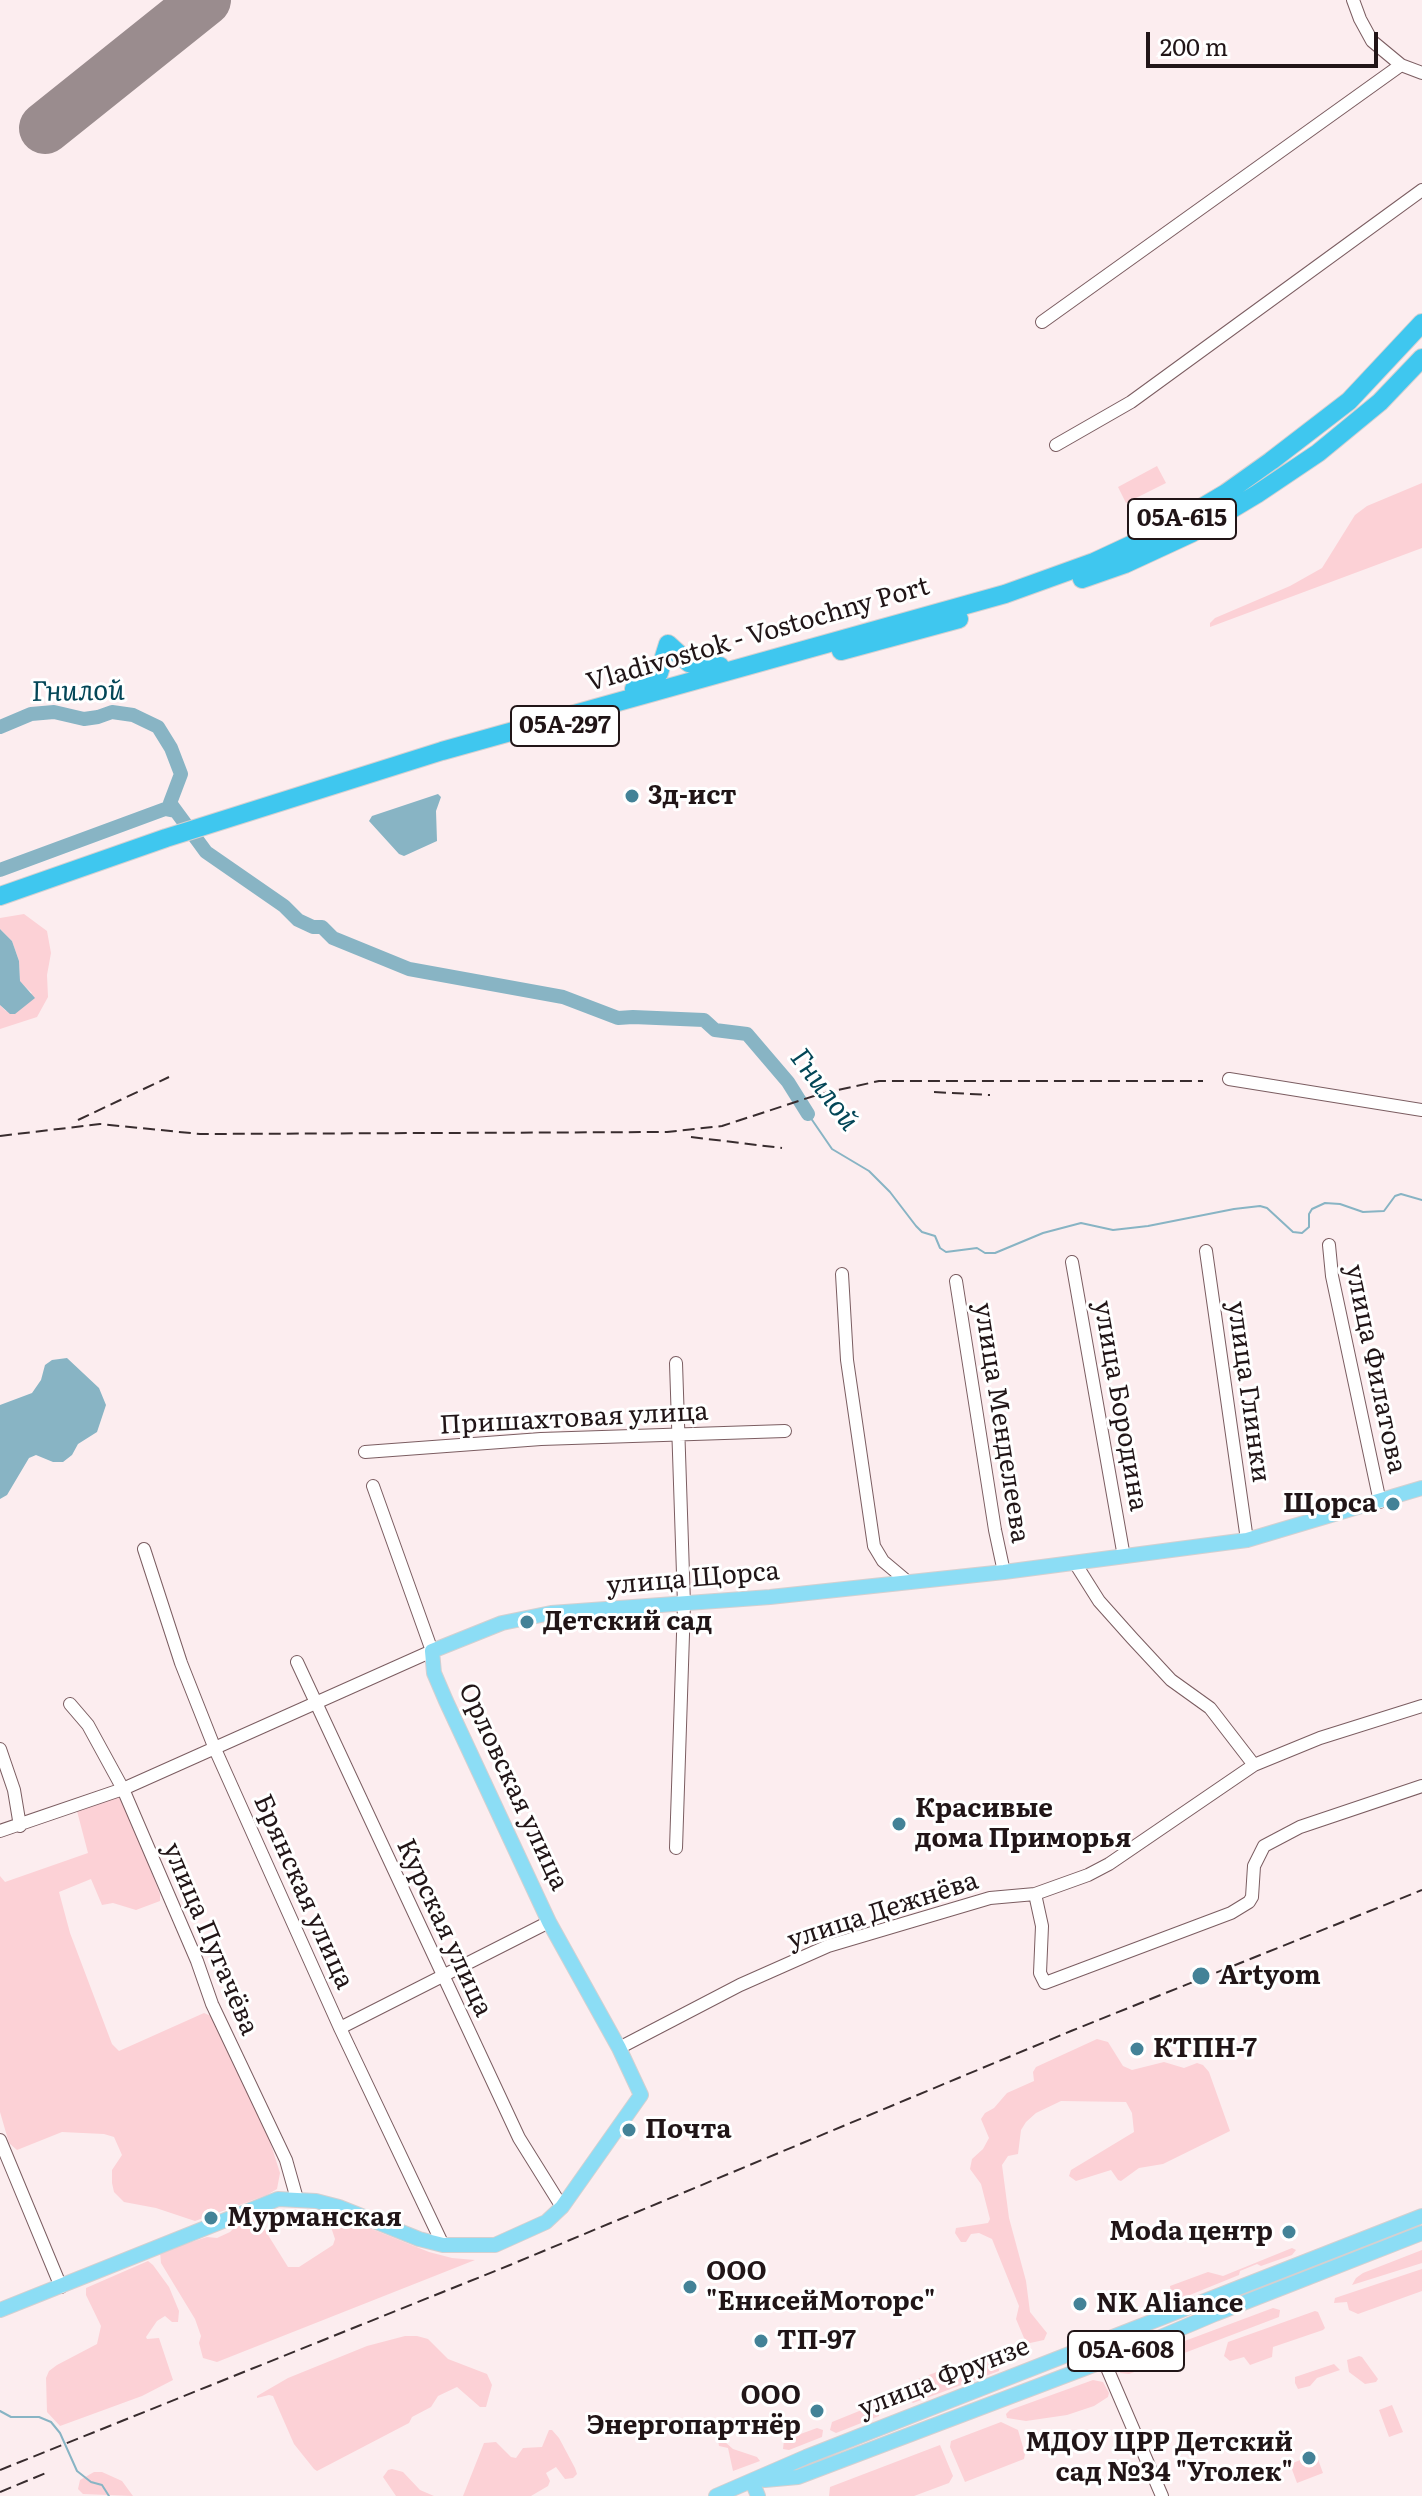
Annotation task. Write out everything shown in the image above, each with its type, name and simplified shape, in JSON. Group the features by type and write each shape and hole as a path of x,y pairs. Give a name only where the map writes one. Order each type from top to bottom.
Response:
{"highway":[{"name":"Vladivostok - Vostochny Port","path":"216,827 442,751 1005,594 1094,562 1167,528 1226,493 1349,401 1422,323"},
{"name":"Vladivostok - Vostochny Port","path":"0,896 216,827 447,760 691,690 915,632 1125,564 1192,533 1318,453 1380,402 1422,358"},
{"path":"557,718 573,707 638,688 651,681 664,663 668,644 689,663 709,668 778,651 797,651"},
{"name":"Vladivostok - Vostochny Port","path":"0,906 167,842"}],"main road":[{"name":"улица Щорса","path":"432,1651 502,1623 551,1613 684,1604 1004,1572 1247,1540 1422,1488"},
{"name":"Орловская улица","path":"432,1651 434,1673 446,1701 549,1922 619,2048 641,2095 562,2207"},
{"path":"0,2310 278,2199 297,2199 339,2207 419,2239 443,2245 495,2245 546,2222 562,2207"},
{"name":"улица Фрунзе","path":"716,2496 806,2457 1422,2216"},
{"name":"улица Фрунзе","path":"752,2481 798,2477 1104,2361 1422,2233"},
{"path":"752,2481 758,2496"}],"street":[{"path":"1353,0 1372,41 1401,65 1422,73"},
{"path":"1042,322 1401,65"},
{"path":"1056,445 1131,402 1422,190"},
{"path":"1229,1079 1422,1110"},
{"name":"улица Филатова","path":"1329,1245 1332,1276 1380,1502"},
{"name":"улица Глинки","path":"1206,1251 1247,1540"},
{"name":"улица Бородина","path":"1072,1262 1124,1557"},
{"path":"842,1274 847,1360 874,1546 883,1561 908,1582"},
{"name":"улица Менделеева","path":"956,1281 1004,1572"},
{"path":"676,1363 684,1604 676,1848"},
{"name":"Пришахтовая улица","path":"365,1452 541,1439 785,1431"},
{"name":"Орловская улица","path":"373,1486 432,1651"},
{"name":"Брянская улица","path":"144,1549 181,1663 215,1749 340,2028 443,2245"},
{"path":"1075,1563 1099,1601 1171,1680 1210,1708 1254,1765"},
{"name":"улица Щорса","path":"0,1831 123,1789 432,1651"},
{"name":"Курская улица","path":"297,1662 519,2138 562,2207"},
{"name":"улица Пугачёва","path":"70,1704 88,1725 123,1789 197,1961 212,2004 286,2160 297,2199"},
{"name":"улица Дежнёва","path":"619,2048 740,1985 828,1946 990,1898 1035,1894 1088,1875 1109,1864 1254,1765 1320,1738 1422,1706"},
{"path":"0,1749 14,1790 20,1826"},
{"path":"1035,1894 1042,1926 1040,1973 1045,1983 1231,1913 1252,1897 1254,1866 1264,1846 1300,1827 1422,1786"},
{"path":"340,2028 549,1922"},
{"path":"0,2140 4,2162 61,2287"},
{"path":"1104,2361 1162,2496"}],"shaded area":[{"path":"1157,466 1166,483 1126,503 1118,487"},
{"path":"1422,483 1422,548 1210,627 1215,618 1290,586 1322,568 1355,515 1367,506"},
{"path":"24,914 47,931 51,953 47,975 48,997 37,1017 0,1029 0,1005 6,1011 32,993 20,982 19,961 12,941 0,929 0,918"},
{"path":"116,1796 124,1802 160,1901 136,1910 113,1903 102,1905 91,1879 59,1892 70,1933 112,2044 119,2051 204,2013 211,2016 267,2132 280,2173 277,2189 267,2195 195,2221 156,2208 124,2202 114,2192 112,2170 122,2155 114,2137 62,2132 17,2150 9,2143 0,2112 0,1876 5,1882 88,1853 77,1811"},
{"path":"1097,2039 1108,2042 1123,2066 1132,2070 1164,2062 1184,2068 1197,2063 1203,2065 1209,2072 1230,2131 1163,2164 1139,2168 1121,2181 1111,2170 1076,2181 1069,2176 1071,2170 1134,2132 1132,2113 1126,2102 1061,2101 1036,2113 1026,2122 1021,2130 1018,2154 1008,2156 1002,2165 1009,2218 1026,2281 1030,2312 1047,2333 1044,2340 1030,2343 1024,2338 1016,2319 1019,2306 992,2239 979,2233 971,2234 966,2242 961,2242 955,2233 956,2228 988,2223 990,2219 981,2184 970,2169 972,2159 989,2138 981,2119 985,2113 1007,2093 1034,2081 1036,2067"},
{"path":"337,2215 429,2252 475,2260 217,2362 203,2358 199,2343 201,2336 195,2319 161,2263 160,2252 207,2237 217,2238 230,2232 243,2219 252,2218 258,2219 288,2267 299,2267 333,2245 335,2239 328,2218"},
{"path":"1292,2248 1296,2250 1292,2255 1261,2266 1257,2264 1240,2271 1239,2275 1172,2300 1170,2286 1208,2272 1223,2276"},
{"path":"1422,2250 1422,2263 1352,2285 1363,2273"},
{"path":"148,2261 169,2287 179,2311 178,2322 172,2322 165,2316 157,2321 146,2337 159,2338 173,2380 142,2396 60,2426 47,2412 46,2378 57,2365 97,2344 101,2326 86,2295 86,2288"},
{"path":"1422,2269 1422,2291 1358,2314 1349,2310 1347,2302 1334,2303 1335,2298"},
{"path":"1273,2308 1280,2310 1279,2317 1129,2374 1120,2373 1123,2364"},
{"path":"1315,2311 1325,2328 1273,2347 1272,2357 1250,2365 1244,2357 1230,2361 1224,2356 1228,2342"},
{"path":"405,2336 428,2339 448,2359 487,2374 492,2385 486,2407 480,2407 457,2387 438,2396 431,2407 412,2417 409,2423 317,2471 314,2469 294,2444 273,2396 257,2396 288,2378 367,2346"},
{"path":"982,2355 987,2356 991,2366 999,2367 999,2371 913,2403 908,2398 910,2382"},
{"path":"1359,2356 1378,2379 1376,2382 1365,2384 1349,2372 1347,2360"},
{"path":"1334,2364 1340,2370 1298,2389 1295,2377"},
{"path":"1093,2380 1103,2382 1109,2393 1094,2406 1067,2415 1026,2421 1007,2418 1010,2410"},
{"path":"874,2405 880,2409 879,2416 836,2433 830,2430 832,2422"},
{"path":"1392,2405 1403,2432 1389,2437 1379,2410"},
{"path":"1001,2422 1018,2430 1024,2459 965,2482 950,2447 951,2441"},
{"path":"817,2428 823,2430 822,2437 789,2450 783,2449 784,2440"},
{"path":"549,2430 559,2438 575,2468 577,2474 573,2478 565,2479 556,2467 546,2473 550,2481 548,2486 531,2496 463,2496 484,2443 496,2442 516,2458 523,2448 542,2447"},
{"path":"717,2435 733,2449 757,2457 760,2461 733,2471 728,2448 719,2446"},
{"path":"940,2445 953,2476 949,2483 914,2496 829,2496 830,2487"},
{"path":"1316,2454 1323,2473 1297,2483 1290,2464"},
{"path":"392,2469 403,2472 420,2490 434,2496 396,2496 383,2477"},
{"path":"94,2472 102,2472 122,2481 133,2496 83,2494 78,2489 80,2480"}],"water":[{"path":"438,794 441,797 436,811 437,841 404,856 369,821 372,816"},
{"path":"0,929 12,941 19,961 20,981 35,998 15,1014 10,1014 0,1005"},
{"path":"67,1358 99,1388 106,1405 97,1432 78,1444 72,1455 63,1462 53,1462 36,1455 29,1458 7,1495 0,1499 0,1405 32,1393 41,1380 45,1365 52,1360"}],"waterway":[{"name":"Гнилой","path":"0,727 31,714 54,712 84,719 112,712 133,715 158,727 171,748 181,774 170,803 206,852 284,906 298,920 313,927 322,927 333,938 409,969 563,997 618,1018 704,1020 715,1030 747,1034 788,1082 808,1114"},
{"name":"Гнилой","path":"0,870 165,809 175,811"},
{"name":"Гнилой","path":"808,1114 832,1149 869,1171 916,1226 922,1232 935,1236 940,1248 946,1252 977,1248 985,1253 995,1253 1043,1233 1081,1223 1113,1230 1260,1206 1267,1208 1293,1232 1302,1233 1309,1227 1312,1209 1325,1203 1340,1204 1363,1212 1384,1211 1395,1196 1401,1194 1422,1200"},
{"path":"0,2411 11,2417 39,2417 51,2422 60,2433 77,2471 91,2482 102,2485 109,2496"}],"runway":[{"path":"45,128 205,0"}],"railway":[{"path":"78,1120 169,1077"},
{"path":"0,1136 100,1124 200,1134 667,1132 722,1126 820,1094 879,1081 1203,1081"},
{"path":"934,1092 990,1095"},
{"path":"691,1137 782,1148"},
{"path":"0,2470 510,2265 1071,2031 1422,1890"},
{"path":"0,2492 46,2473"}],"place":[{"name":"3д-ист","path":"632,796"},
{"name":"Щорса","path":"1393,1504"},
{"name":"Детский сад","path":"527,1622"},
{"name":"Красивые дома Приморья","path":"899,1824"},
{"name":"Artyom","path":"1201,1976"},
{"name":"КТПН-7","path":"1137,2049"},
{"name":"Почта","path":"629,2130"},
{"name":"Мурманская","path":"211,2218"},
{"name":"Moda центр","path":"1289,2232"},
{"name":"ООО \"ЕнисейМоторс\"","path":"690,2287"},
{"name":"NK Aliance","path":"1080,2304"},
{"name":"ТП-97","path":"761,2341"},
{"name":"ООО Энергопартнёр","path":"817,2411"},
{"name":"МДОУ ЦРР Детский сад №34 \"Уголек\"","path":"1309,2458"}]}
